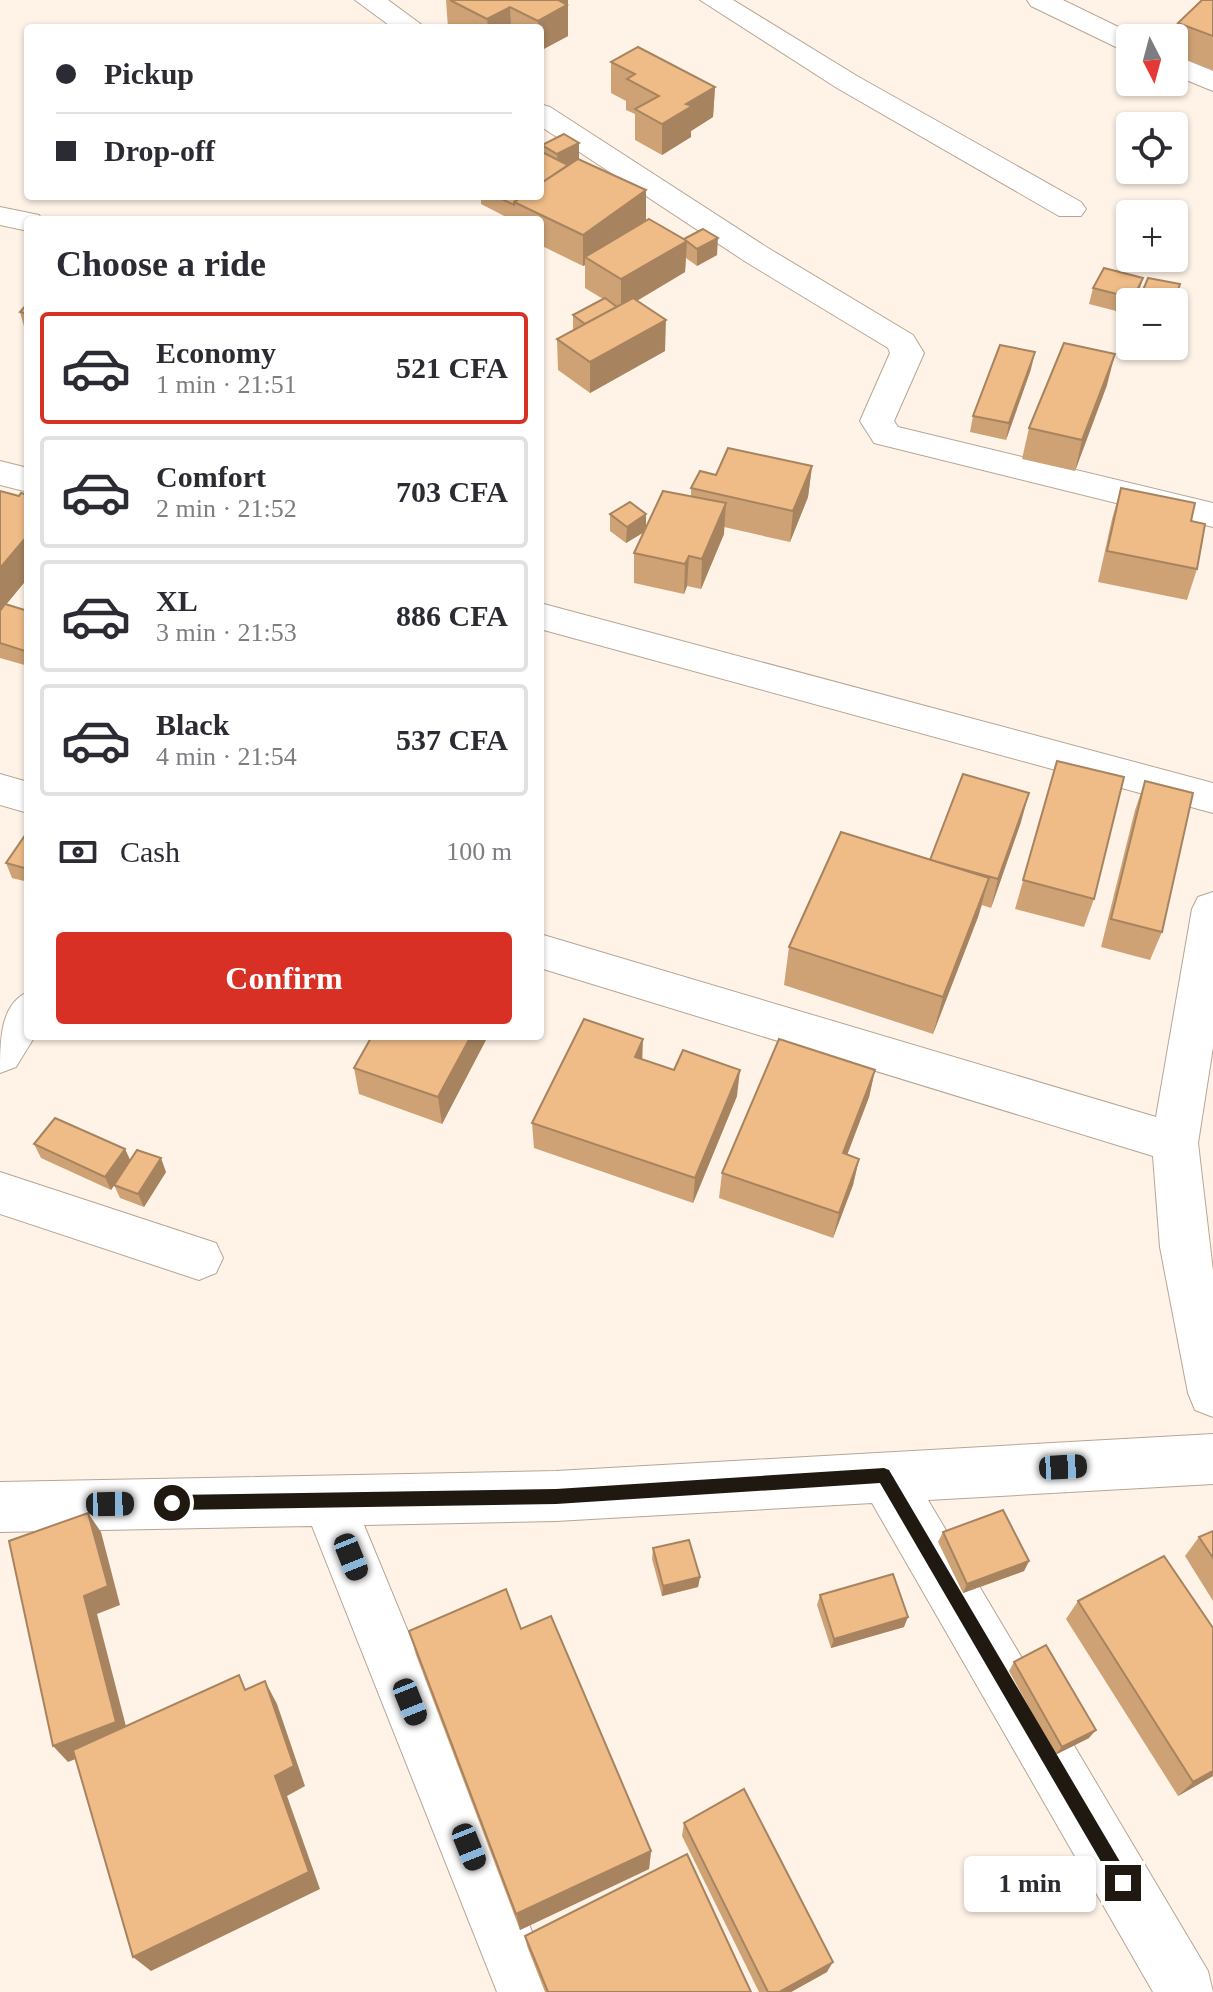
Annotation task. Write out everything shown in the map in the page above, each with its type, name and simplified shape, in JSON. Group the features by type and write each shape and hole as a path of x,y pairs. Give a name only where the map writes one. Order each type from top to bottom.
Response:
{"street":[{"path":"369,0 406,24"},
{"path":"714,0 847,82 1070,209"},
{"path":"1041,0 1116,36"},
{"path":"1188,70 1213,82"},
{"path":"544,116 757,255 901,342 907,353 877,421 886,435 1213,515"},
{"path":"0,216 24,221"},
{"path":"0,473 24,479"},
{"path":"544,617 1213,798"},
{"path":"0,789 24,797"},
{"path":"1213,909 1175,1143 1184,1247 1213,1393"},
{"path":"544,952 1175,1143"},
{"path":"0,1054 24,1016"},
{"path":"0,1193 199,1258"},
{"path":"0,1507 556,1496 884,1475 1213,1459"},
{"path":"884,1475 1187,1992"},
{"path":"327,1499 527,1992"}],"building":[{"path":"450,0 558,0 567,5 538,21 510,7 487,19"},
{"path":"1202,0 1213,0 1213,36 1188,27 1188,24 1178,23"},
{"path":"638,47 715,87 686,104 692,106 662,124 635,109 659,96 627,79 635,74 611,62"},
{"path":"564,134 579,143 557,154 544,144"},
{"path":"544,153 568,165 544,181"},
{"path":"578,159 646,190 583,235 514,202 544,200 544,181"},
{"path":"649,219 687,241 621,279 585,257"},
{"path":"703,229 718,238 697,249 684,239"},
{"path":"1104,268 1143,278 1138,288 1116,288 1116,294 1093,288"},
{"path":"1148,278 1180,284 1179,288 1144,288"},
{"path":"605,298 617,307 585,324 573,315"},
{"path":"633,298 666,320 590,362 557,339"},
{"path":"1064,343 1115,354 1082,440 1029,428"},
{"path":"1000,345 1035,352 1009,423 973,416"},
{"path":"728,448 812,466 793,511 691,488 700,471 716,475"},
{"path":"1121,488 1195,503 1191,521 1205,524 1197,569 1107,551"},
{"path":"0,491 19,496 24,494 24,540 0,568"},
{"path":"663,491 726,503 702,559 689,556 685,564 634,553"},
{"path":"630,502 646,514 627,527 610,514"},
{"path":"5,604 24,610 24,651 0,643 0,611"},
{"path":"1057,761 1124,777 1094,899 1023,880"},
{"path":"963,774 1029,793 998,879 930,860"},
{"path":"1145,781 1193,793 1162,932 1111,919"},
{"path":"841,832 989,878 943,997 789,947"},
{"path":"24,837 24,868 6,863"},
{"path":"584,1019 643,1039 635,1057 674,1070 683,1050 740,1070 695,1178 532,1123"},
{"path":"779,1039 875,1070 843,1153 859,1159 839,1213 722,1173"},
{"path":"370,1040 469,1040 438,1097 354,1068"},
{"path":"55,1118 125,1149 105,1177 34,1144"},
{"path":"137,1150 161,1158 138,1194 114,1185"},
{"path":"1003,1510 1029,1561 967,1584 943,1532"},
{"path":"88,1513 108,1586 84,1596 116,1722 53,1746 9,1541"},
{"path":"1213,1531 1213,1558 1199,1537"},
{"path":"689,1540 700,1577 663,1586 653,1548"},
{"path":"1164,1556 1213,1628 1213,1771 1193,1782 1078,1601"},
{"path":"893,1574 908,1617 834,1639 820,1595"},
{"path":"506,1589 521,1629 551,1616 651,1851 516,1914 409,1631"},
{"path":"1046,1645 1096,1730 1062,1747 1014,1662"},
{"path":"239,1675 245,1690 265,1681 294,1766 275,1776 309,1872 133,1957 73,1750"},
{"path":"744,1789 833,1962 779,1992 768,1992 684,1823"},
{"path":"687,1854 751,1992 548,1992 525,1936"}],"route":[{"path":"172,1503 556,1496 884,1475 1123,1883"}]}
